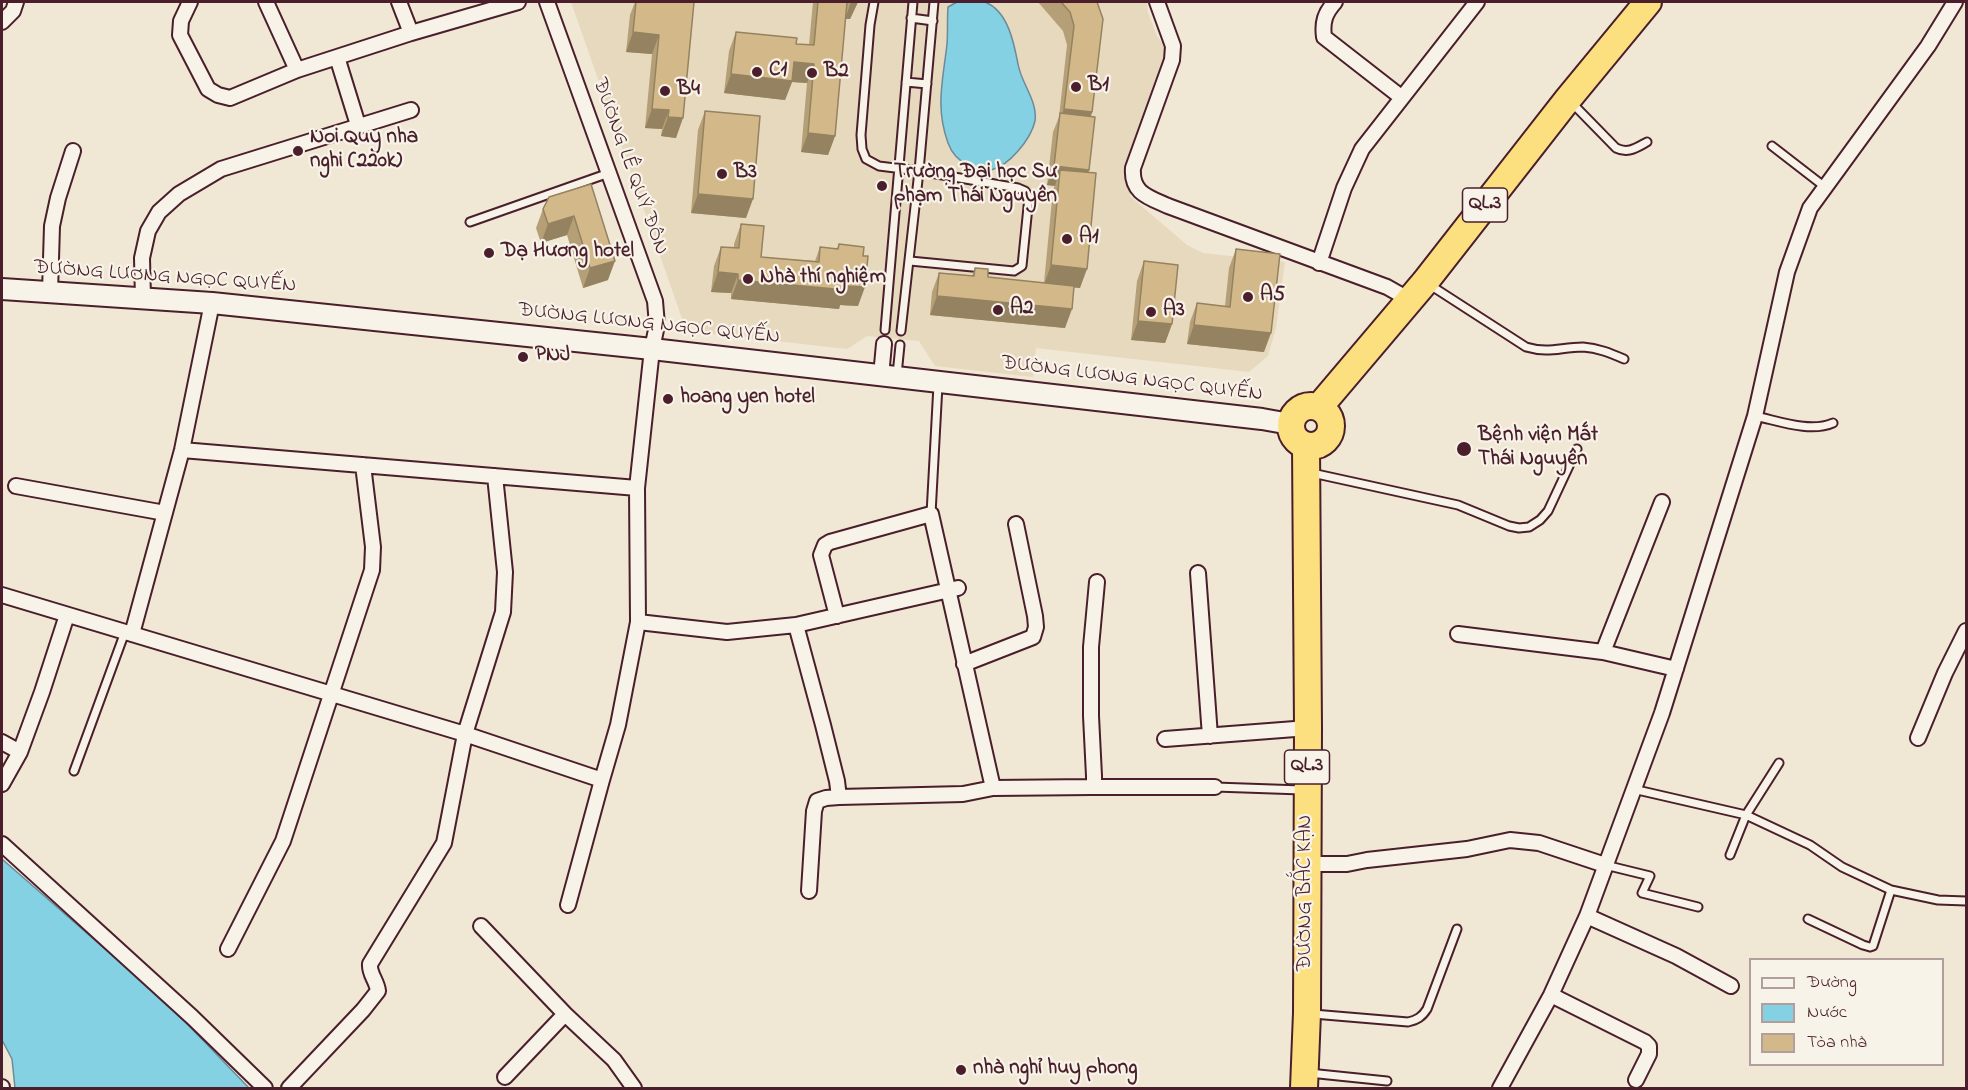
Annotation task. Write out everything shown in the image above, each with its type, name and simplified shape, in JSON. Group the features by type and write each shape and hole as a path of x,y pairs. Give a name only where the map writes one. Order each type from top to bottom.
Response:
{"highway":[{"name":"QL.3","path":"1320,406 1418,291 1568,99 1648,2"},
{"path":"1310,405 1320,406 1328,413 1332,422 1331,432 1325,441 1316,446 1306,446 1297,441 1292,434 1290,424 1293,415 1300,408 1310,405"},
{"name":"ĐƯỜNG BẮC KẠN","path":"1304,1081 1307,1013 1308,728 1306,446"}],"main road":[{"name":"ĐƯỜNG LƯƠNG NGỌC QUYẾN","path":"2,290 212,303 652,348 1290,424"}],"street":[{"path":"2,22 12,11 16,2"},
{"path":"190,2 182,21 180,35 208,89 230,98 297,70 411,33 518,2"},
{"path":"266,2 297,70"},
{"path":"399,2 411,33"},
{"name":"ĐƯỜNG LÊ QUÝ ĐÔN","path":"547,2 655,301 657,326 652,348 637,488 638,622 618,725 568,905"},
{"path":"1158,2 1173,46 1172,60 1133,168 1132,179 1137,189 1146,196 1168,206 1319,263 1387,287 1418,291"},
{"path":"1335,2 1328,10 1322,24 1324,37 1401,97"},
{"path":"1319,263 1353,166 1362,149 1478,2"},
{"path":"1500,1089 1551,995 1587,916 1662,713 1755,416 1787,272 1810,208 1928,46 1955,2"},
{"path":"338,57 358,125"},
{"path":"143,298 142,258 148,231 159,212 179,194 221,169 411,110"},
{"path":"50,292 52,226 60,188 73,151"},
{"path":"128,633 182,450 212,303"},
{"path":"885,337 889,377"},
{"path":"182,450 637,488"},
{"path":"228,949 283,841 372,570 373,547 363,465"},
{"path":"289,1089 378,991 377,984 369,971 370,964 444,843 465,734 503,612 505,572 495,476"},
{"path":"16,486 165,513"},
{"path":"1603,652 1662,502"},
{"path":"837,616 821,555 825,545 931,514 953,589 964,664 993,788"},
{"path":"964,664 1033,637 1036,627 1035,616 1017,524"},
{"path":"1198,573 1210,736"},
{"path":"1091,787 1094,776 1091,647 1097,582"},
{"path":"638,622 727,632 796,625 953,589"},
{"path":"2,595 465,734 602,780"},
{"path":"2,784 20,753 67,615"},
{"path":"796,625 824,725 839,797"},
{"path":"1918,738 1945,673 1966,632"},
{"path":"1458,633 1603,652 1676,669"},
{"path":"1165,739 1308,728"},
{"path":"2,742 20,753"},
{"path":"810,891 814,811 817,801 826,798 963,794 993,788 1215,787"},
{"path":"1307,864 1347,864 1467,849 1510,840 1539,843 1605,865"},
{"path":"2,844 192,1017 265,1089"},
{"path":"1587,916 1676,956 1731,986"},
{"path":"481,926 565,1014 614,1060 632,1087"},
{"path":"1551,995 1645,1042 1649,1047 1649,1054 1636,1080"},
{"path":"505,1077 565,1014"}],"lane":[{"path":"874,2 862,114 862,148 866,159 879,166 1018,188 1025,191 1029,197 1022,266 1019,270 910,261"},
{"path":"885,337 897,169 913,2"},
{"path":"901,332 919,171 934,2"},
{"path":"911,18 933,21"},
{"path":"906,82 927,84"},
{"path":"1568,99 1622,152 1631,151 1647,142"},
{"path":"1772,146 1825,188"},
{"path":"470,222 609,173"},
{"path":"1418,291 1526,347 1540,351 1586,348 1602,350 1624,359"},
{"path":"889,377 900,345"},
{"path":"931,514 938,382"},
{"path":"1755,416 1813,428 1833,423"},
{"path":"1307,472 1458,505 1519,528 1529,527 1548,511 1577,449"},
{"path":"74,771 128,633"},
{"path":"1730,855 1746,815 1779,763"},
{"path":"1215,787 1307,790"},
{"path":"1633,789 1746,815 1810,845 1842,867 1891,890 1938,900 1966,901"},
{"path":"1605,865 1650,876 1642,892 1698,907"},
{"path":"1808,919 1863,945 1874,946 1891,890"},
{"path":"1307,1013 1408,1022 1417,1020 1427,1009 1457,929"},
{"path":"1304,1081 1387,1081"}],"shaded area":[{"name":"Trường Đại học Sư phạm Thái Nguyên","path":"571,2 1147,2 1148,13 1157,36 1168,50 1126,176 1131,197 1187,245 1203,253 1285,262 1276,328 1268,356 1249,372 1036,348 1033,377 935,366 919,341 867,336 847,349 713,334 684,324"}],"water":[{"path":"957,2 985,2 999,13 1009,28 1020,71 1034,106 1035,121 1029,136 1005,163 988,171 974,168 959,159 950,147 944,130 941,94 947,44 948,7"},
{"path":"2,859 169,1005 249,1088 15,1088 12,1059 2,1040"}],"building":[{"name":"B4","path":"636,2 694,2 683,118 668,117 669,110 652,109 659,35 633,32"},
{"path":"818,2 847,2 835,136 808,133 814,64 794,62 792,81 731,74 736,32 797,38 796,44 814,45"},
{"path":"1061,2 1097,2 1103,19 1092,112 1064,109 1074,26 1070,12"},
{"name":"B3","path":"705,111 760,116 753,199 698,194"},
{"path":"1060,113 1095,117 1089,170 1054,166"},
{"name":"A1","path":"1060,170 1096,173 1087,269 1051,265"},
{"path":"591,184 615,261 590,268 574,216 548,224 543,209 549,197"},
{"path":"741,224 764,226 761,257 819,262 820,247 838,249 839,244 864,247 863,256 868,256 865,287 846,286 846,290 738,280 738,274 718,272 721,247 739,248"},
{"path":"1236,249 1280,254 1271,333 1194,325 1197,303 1230,307"},
{"path":"1144,261 1178,265 1172,324 1138,321"},
{"path":"975,268 988,269 988,277 1074,286 1072,309 937,296 939,273 974,276"}],"place":[{"name":"C1","path":"757,72"},
{"name":"B2","path":"812,73"},
{"name":"B1","path":"1076,87"},
{"name":"B4","path":"665,91"},
{"name":"Noi Quy nha nghi (220k)","path":"298,151"},
{"name":"B3","path":"722,174"},
{"name":"Trường Đại học Sư phạm Thái Nguyên","path":"882,186"},
{"name":"A1","path":"1067,239"},
{"name":"Dạ Hương hotel","path":"489,253"},
{"name":"Nhà thí nghiệm","path":"748,279"},
{"name":"A5","path":"1248,297"},
{"name":"A2","path":"998,310"},
{"name":"A3","path":"1151,312"},
{"name":"PNJ","path":"523,357"},
{"name":"hoang yen hotel","path":"668,399"},
{"name":"Bệnh viện Mắt Thái Nguyên","path":"1464,449"},
{"name":"nhà nghỉ huy phong","path":"961,1070"}]}
